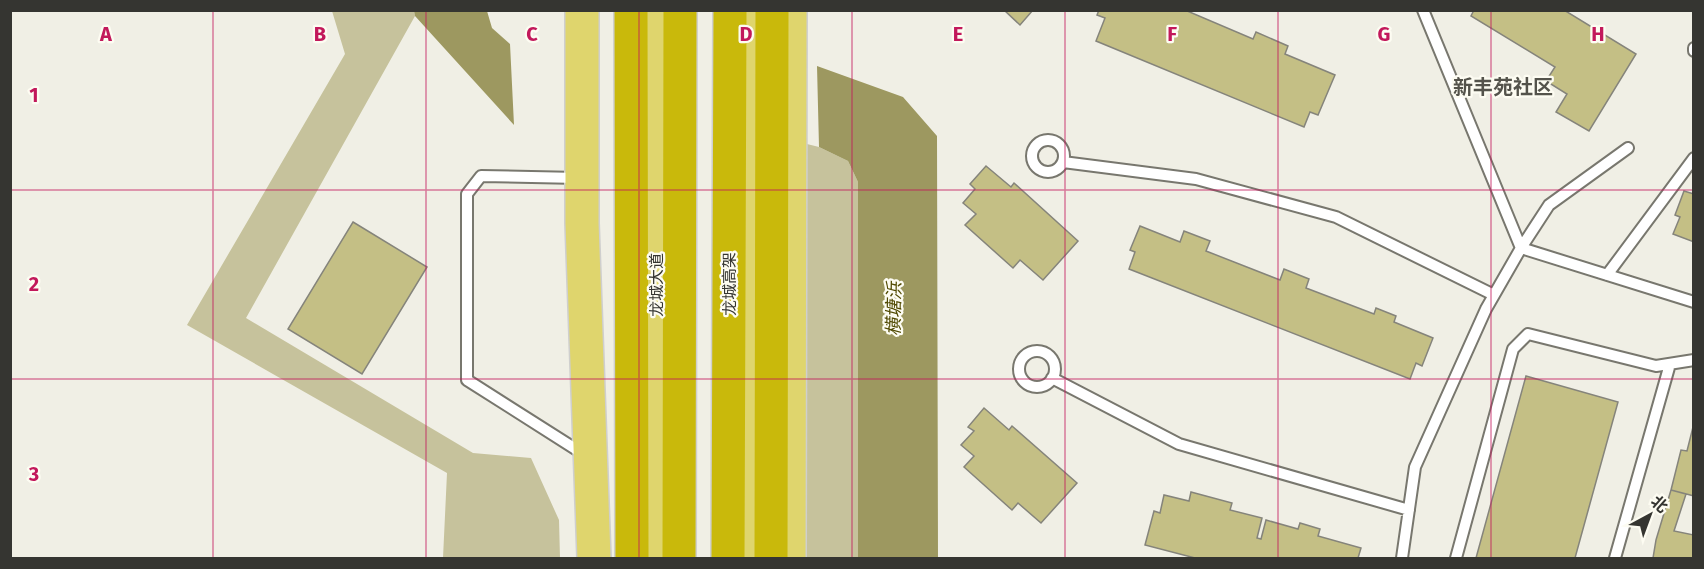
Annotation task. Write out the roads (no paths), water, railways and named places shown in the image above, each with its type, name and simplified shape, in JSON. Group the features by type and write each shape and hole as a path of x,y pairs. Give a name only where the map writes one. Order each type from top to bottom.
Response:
{"highway":[{"path":"631,10 632,558"},
{"path":"679,558 680,10"},
{"name":"龙城高架","path":"729,10 729,558"},
{"path":"771,558 772,10"}],"main road":[{"path":"582,10 582,223 594,558"},
{"name":"龙城大道","path":"652,558 656,387 655,10"},
{"path":"751,10 754,558"},
{"path":"789,558 790,10"}],"lane":[{"path":"1423,10 1521,248"},
{"path":"1402,558 1415,467 1486,309 1549,205 1628,148"},
{"path":"1607,275 1694,159"},
{"path":"1063,162 1196,179 1336,217 1494,295"},
{"path":"582,178 481,176 467,194 467,380 591,459"},
{"path":"1521,248 1694,302"},
{"path":"1456,558 1513,349 1528,334 1656,366 1694,360"},
{"path":"1615,558 1670,363"},
{"path":"1052,378 1179,444 1409,510"}],"water":[{"path":"414,11 487,11 492,28 510,44 514,125 415,16"},
{"name":"横塘浜","path":"817,66 903,97 937,136 938,558 858,558 858,182 848,161 819,147"}],"district":[{"name":"新丰苑社区","path":"1503,87"}]}
